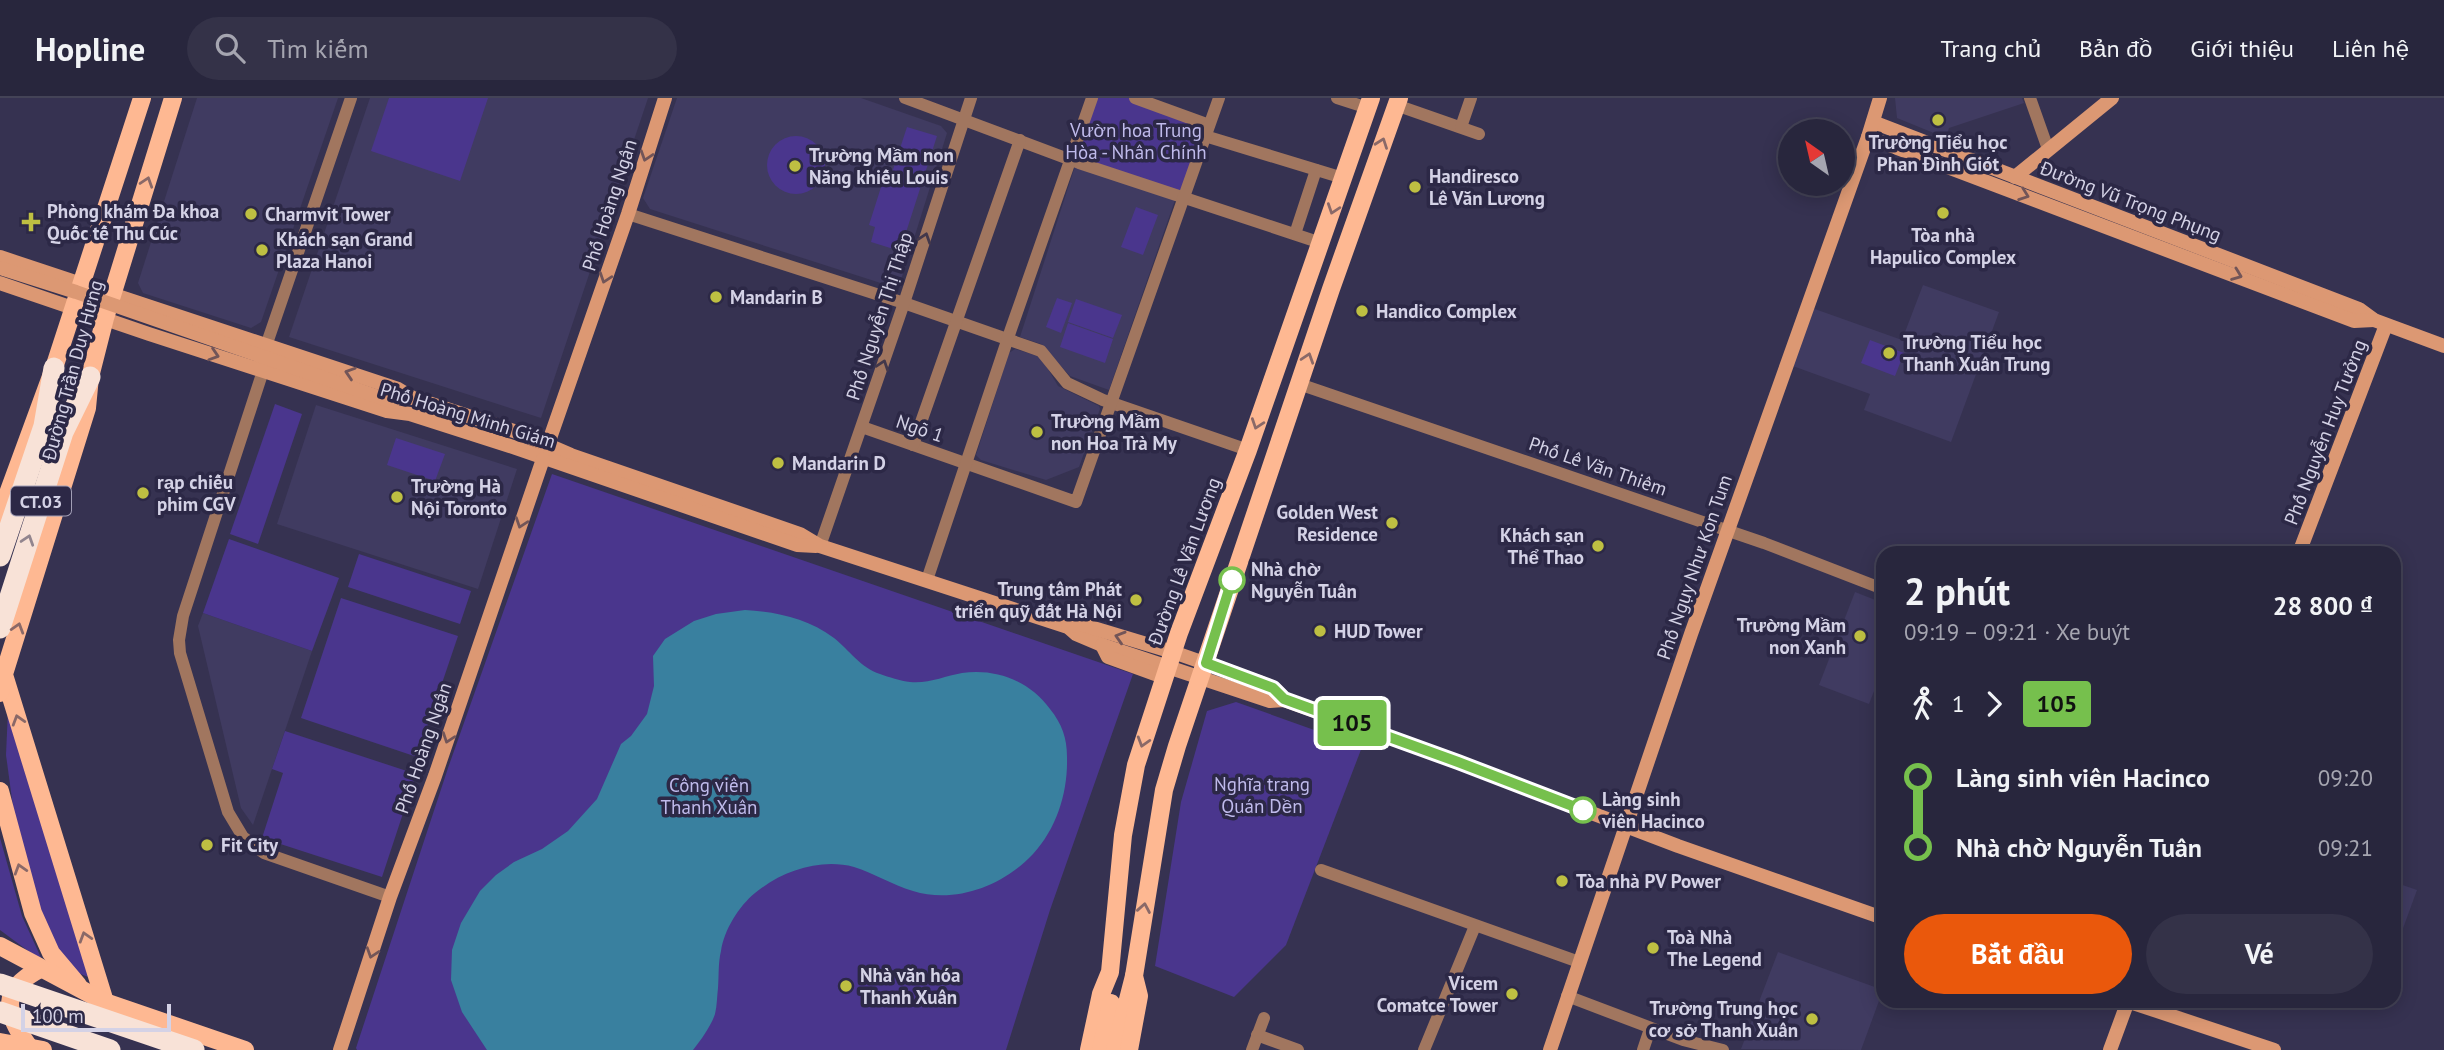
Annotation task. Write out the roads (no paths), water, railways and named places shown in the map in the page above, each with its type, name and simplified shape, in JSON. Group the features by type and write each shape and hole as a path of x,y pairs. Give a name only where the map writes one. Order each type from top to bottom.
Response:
{"highway":[{"name":"CT.03","path":"0,556 44,426 54,368"},
{"name":"CT.03","path":"0,628 63,432 90,377"},
{"path":"0,984 194,1050"},
{"path":"0,1013 110,1050"}],"main road":[{"name":"Đường Trần Duy Hưng","path":"0,515 54,368 142,98"},
{"name":"Đường Trần Duy Hưng","path":"0,694 87,408 90,377 105,318 169,99"},
{"name":"Đường Lê Văn Lương","path":"1088,1050 1101,994 1110,972 1113,923 1129,794 1163,661 1248,450 1369,103"},
{"path":"1115,1050 1134,976 1164,790 1299,384 1403,104"},
{"path":"4,674 105,1002"},
{"path":"0,791 33,913 51,953 84,993"},
{"path":"0,946 105,1002 245,1050"},
{"path":"36,1048 10,1018 6,1009 7,995 13,984 40,969"},
{"path":"1101,1050 1113,989 1110,972"},
{"path":"1129,1050 1139,1009 1134,976"},
{"path":"0,1042 36,1048"}],"street":[{"path":"266,346 351,98"},
{"name":"Phố Hoàng Ngân","path":"548,444 628,214 665,98"},
{"path":"905,98 1070,159 1321,243"},
{"name":"Phố Nguyễn Thị Thập","path":"820,546 862,428 971,98"},
{"path":"927,580 1092,98"},
{"path":"1135,98 1150,101 1207,131 1343,178"},
{"path":"1113,404 1219,98"},
{"path":"1337,98 1369,103"},
{"path":"1461,127 1471,98"},
{"name":"Phố Ngụy Như Kon Tum","path":"1550,1050 1727,531 1871,129 1879,98"},
{"path":"2030,98 2048,149"},
{"path":"2015,177 2112,98"},
{"path":"1403,104 1479,134"},
{"name":"Đường Vũ Trọng Phụng","path":"1871,129 2015,177 2135,229"},
{"name":"Đường Vũ Trọng Phụng","path":"1871,129 2135,229 2359,309 2380,322 2444,346"},
{"path":"913,446 1020,140"},
{"path":"1295,234 1316,170"},
{"path":"628,214 904,303 1041,351 1067,383 1113,404 1248,450"},
{"name":"Phố Hoàng Minh Giám","path":"0,257 398,389 413,398 462,412 571,455 800,534 820,546 1068,626 1076,634 1102,645 1108,657 1163,661"},
{"path":"7,285 29,283 32,280 32,272 27,267"},
{"path":"0,268 393,401 410,414"},
{"name":"Phố Hoàng Minh Giám","path":"7,285 387,411 410,414 565,464 797,545 820,546"},
{"path":"149,334 141,323 144,317 150,313 161,312"},
{"name":"Phố Nguyễn Huy Tưởng","path":"2301,546 2380,322"},
{"path":"263,371 183,615 179,640 182,661 228,812 243,837 264,853 390,897"},
{"name":"Phố Lê Văn Thiêm","path":"1299,384 1727,531 1876,586"},
{"path":"393,401 413,398"},
{"name":"Ngõ 1","path":"862,428 1076,502 1113,404"},
{"name":"Phố Hoàng Ngân","path":"340,1050 390,897 435,776 543,459"},
{"name":"Phố Hoàng Minh Giám","path":"1068,626 1080,624 1163,661"},
{"path":"1163,661 1273,688 1284,699 1625,826 1876,916"},
{"path":"1321,870 1579,962"},
{"path":"1424,1050 1475,926"},
{"path":"1567,996 1650,1029 1723,1050"},
{"path":"2110,1050 2125,1008"},
{"path":"2149,1008 2274,1050"},
{"path":"1252,1050 1264,1018"},
{"path":"1643,1050 1650,1029"},
{"path":"1257,1035 1298,1050"}],"water":[{"path":"745,610 780,614 813,625 834,638 867,668 895,679 917,682 962,673 987,673 1011,679 1033,691 1058,720 1066,744 1067,770 1063,796 1049,833 1033,854 1007,875 978,889 962,893 945,895 913,891 854,867 841,865 815,865 777,878 743,905 729,927 720,956 715,1014 693,1050 487,1050 462,1012 451,980 452,950 461,923 480,891 496,875 568,831 597,799 621,744 631,736 647,714 654,686 653,656 665,639 694,621 716,614"}],"place":[{"name":"Trường Tiểu học Phan Đình Giót","path":"1938,120"},
{"name":"Trường Mầm non Năng khiếu Louis","path":"795,166"},
{"name":"Handiresco Lê Văn Lương","path":"1415,187"},
{"name":"Tòa nhà Hapulico Complex","path":"1943,213"},
{"name":"Charmvit Tower","path":"251,214"},
{"name":"Phòng khám Đa khoa Quốc tế Thu Cúc","path":"31,222"},
{"name":"Khách sạn Grand Plaza Hanoi","path":"262,250"},
{"name":"Mandarin B","path":"716,297"},
{"name":"Handico Complex","path":"1362,311"},
{"name":"Trường Tiểu học Thanh Xuân Trung","path":"1889,353"},
{"name":"Trường Mầm non Hoa Trà My","path":"1037,432"},
{"name":"Mandarin D","path":"778,463"},
{"name":"rạp chiếu phim CGV","path":"143,493"},
{"name":"Trường Hà Nội Toronto","path":"397,497"},
{"name":"Golden West Residence","path":"1392,523"},
{"name":"Khách sạn Thể Thao","path":"1598,546"},
{"name":"Nhà chờ Nguyễn Tuân","path":"1232,580"},
{"name":"Trung tâm Phát triển quỹ đất Hà Nội","path":"1136,600"},
{"name":"HUD Tower","path":"1320,631"},
{"name":"Trường Mầm non Xanh","path":"1860,636"},
{"name":"Làng sinh viên Hacinco","path":"1583,810"},
{"name":"Fit City","path":"207,845"},
{"name":"Tòa nhà PV Power","path":"1562,881"},
{"name":"Toà Nhà The Legend","path":"1653,948"},
{"name":"Nhà văn hóa Thanh Xuân","path":"846,986"},
{"name":"Vicem Comatce Tower","path":"1512,994"},
{"name":"Trường Trung học cơ sở Thanh Xuân","path":"1812,1019"}],"park label":[{"name":"Vườn hoa Trung Hòa - Nhân Chính","path":"1136,141"},
{"name":"Nghĩa trang Quán Dền","path":"1262,795"},
{"name":"Công viên Thanh Xuân","path":"709,796"}]}
